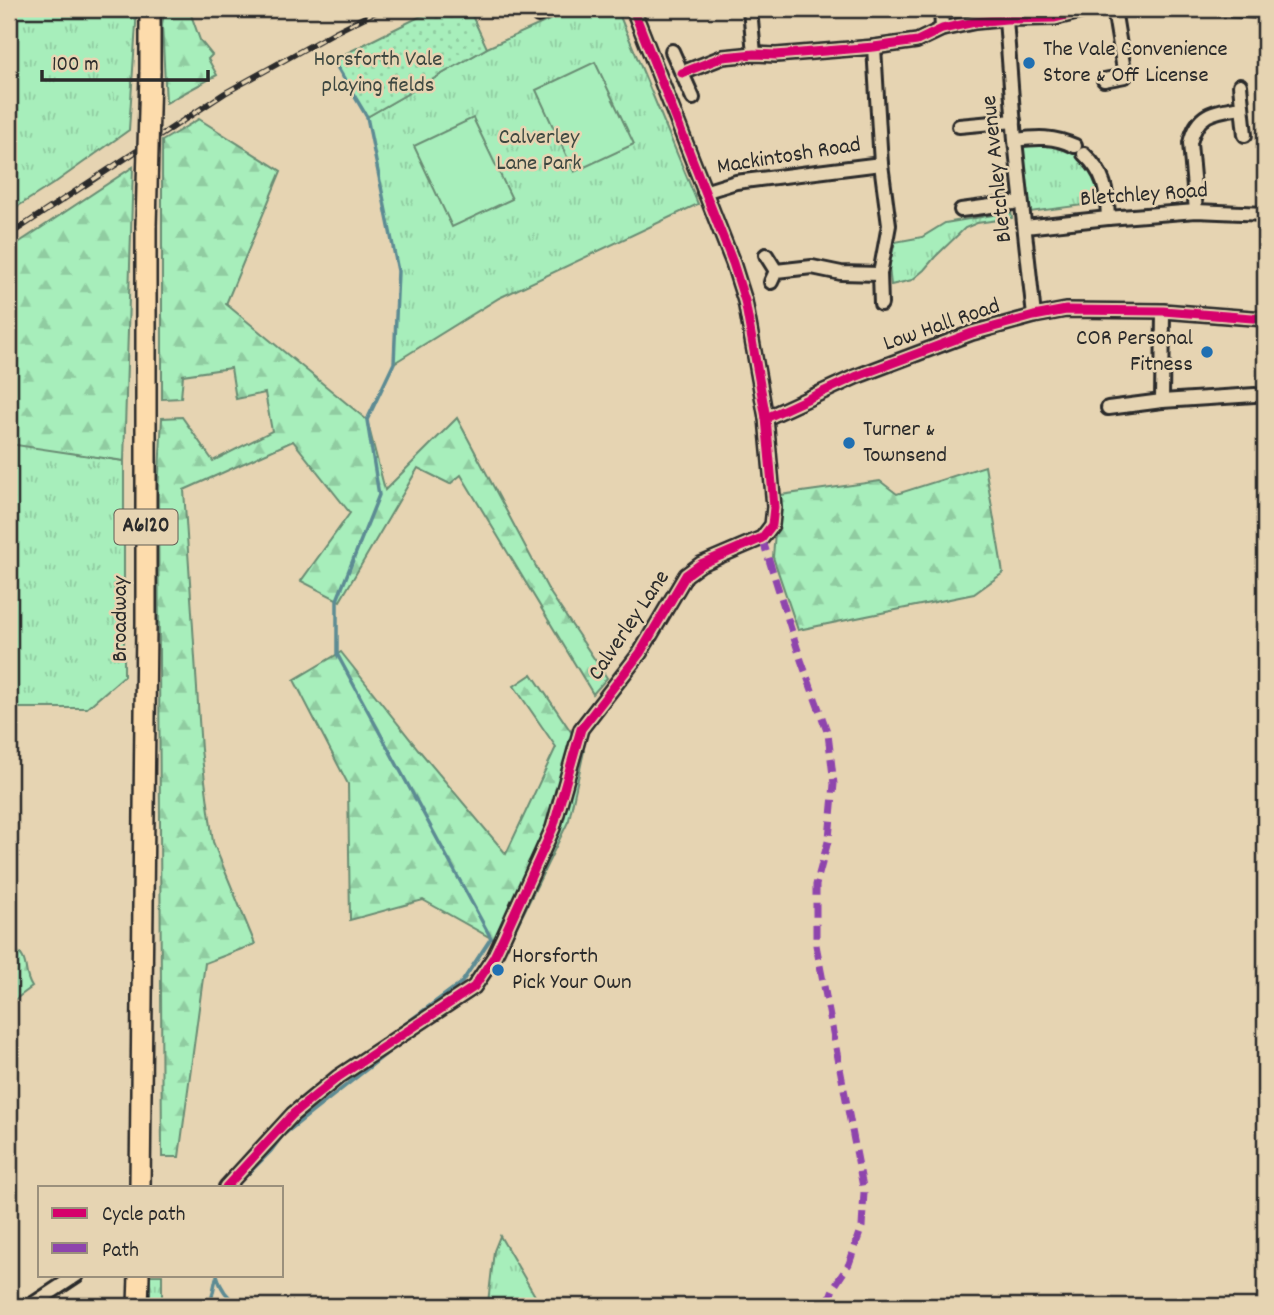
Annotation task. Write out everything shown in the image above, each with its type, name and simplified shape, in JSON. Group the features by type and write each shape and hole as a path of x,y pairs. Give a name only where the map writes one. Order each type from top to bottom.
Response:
{"highway":[{"name":"Broadway","path":"140,1186 146,636 146,225 150,9"},
{"path":"138,1306 139,1276"}],"street":[{"path":"538,15 552,9"},
{"name":"Calverley Lane","path":"227,1186 293,1114 338,1077 474,986 494,957 553,828 580,729 640,653 686,576 701,564 762,538 772,525 774,507 766,418 745,301 733,263 633,9"},
{"path":"750,9 754,54"},
{"path":"941,9 942,29"},
{"path":"682,74 723,57 874,47 917,41 942,29 1091,9"},
{"path":"1104,80 1125,76 1114,9"},
{"path":"1222,9 1264,10"},
{"name":"Bletchley Avenue","path":"1006,19 1015,140 1034,316"},
{"path":"874,47 881,164 889,225 880,274 881,304"},
{"path":"672,51 693,98"},
{"path":"1240,85 1245,135"},
{"path":"1196,211 1191,135 1200,121 1214,111 1242,107"},
{"path":"959,126 1014,121"},
{"path":"1015,140 1047,138 1066,142 1079,150 1097,168 1105,186 1108,195 1108,218"},
{"name":"Mackintosh Road","path":"704,192 736,182 881,164"},
{"path":"961,210 1021,202"},
{"name":"Bletchley Road","path":"1025,227 1196,211 1265,214"},
{"path":"766,256 774,277 812,267 841,273 880,274"},
{"name":"Low Hall Road","path":"766,418 855,377 972,333 1034,316 1066,310 1163,311 1265,319"},
{"path":"1162,401 1163,311"},
{"path":"1108,408 1162,401 1255,395"},
{"path":"30,1306 75,1276"}],"green space":[{"path":"9,9 137,9 129,130 9,212"},
{"path":"165,9 189,9 200,40 212,55 208,59 217,75 166,103 162,24"},
{"name":"Horsforth Vale playing fields","path":"435,9 469,9 487,48 367,117 333,60"},
{"name":"Calverley Lane Park","path":"574,9 617,9 698,204 499,298 394,363 398,271 367,117 487,48"},
{"path":"595,62 634,144 574,172 536,90"},
{"path":"473,118 512,199 452,227 414,146"},
{"path":"199,119 281,171 226,304 367,420 385,490 457,418 549,591 607,678 593,694 461,475 450,484 418,468 340,601 301,581 350,513 293,441 184,490 201,750 213,842 255,944 205,963 179,1157 162,1157 158,490 162,418 182,417 213,461 272,431 265,393 236,399 231,368 183,375 181,398 162,399 162,141"},
{"path":"1038,140 1067,148 1083,159 1095,180 1099,203 1030,212 1021,143"},
{"path":"133,167 124,461 9,444 9,249"},
{"path":"1011,212 1012,218 977,223 965,228 912,280 891,285 889,267 895,242 922,237 945,223"},
{"path":"11,443 124,461 124,676 87,708 9,708"},
{"path":"985,466 1003,573 974,594 798,630 773,557 781,495 880,481 897,494"},
{"path":"341,652 506,854 556,747 514,686 532,674 584,751 569,820 507,947 423,900 350,920 348,784 294,680"},
{"path":"9,946 24,960 32,987 9,1004 12,999 9,998"},
{"path":"500,1236 541,1306 489,1306 494,1251"},
{"path":"150,1276 162,1276 162,1306 150,1306"}],"waterway":[{"path":"333,60 367,117 398,271 394,363 367,420 379,495 337,600 337,654 491,938 462,982 389,1036"},
{"path":"236,1186 283,1135 391,1050"},
{"path":"217,1276 225,1292 239,1306"},
{"path":"210,1306 216,1278"}],"railway":[{"path":"9,235 225,93 381,9"}],"marked path":[{"path":"762,538 828,734 834,784 829,838 816,885 816,945 864,1192 862,1227 849,1264 834,1287 826,1306"}],"cycle path":[{"path":"227,1186 293,1114 338,1077 474,987 494,957 553,828 581,729 640,653 686,575 701,564 762,538 772,525 774,507 766,418 745,301 733,263 633,9"},
{"path":"682,73 723,57 874,47 917,41 942,29 975,22 1055,18 1091,9"},
{"path":"766,418 855,377 972,333 1034,316 1066,310 1163,311 1265,319"}],"place":[{"name":"The Vale Convenience Store & Off License","path":"1029,63"},
{"name":"COR Personal Fitness","path":"1207,352"},
{"name":"Turner & Townsend","path":"849,443"},
{"name":"Horsforth Pick Your Own","path":"498,970"}]}
